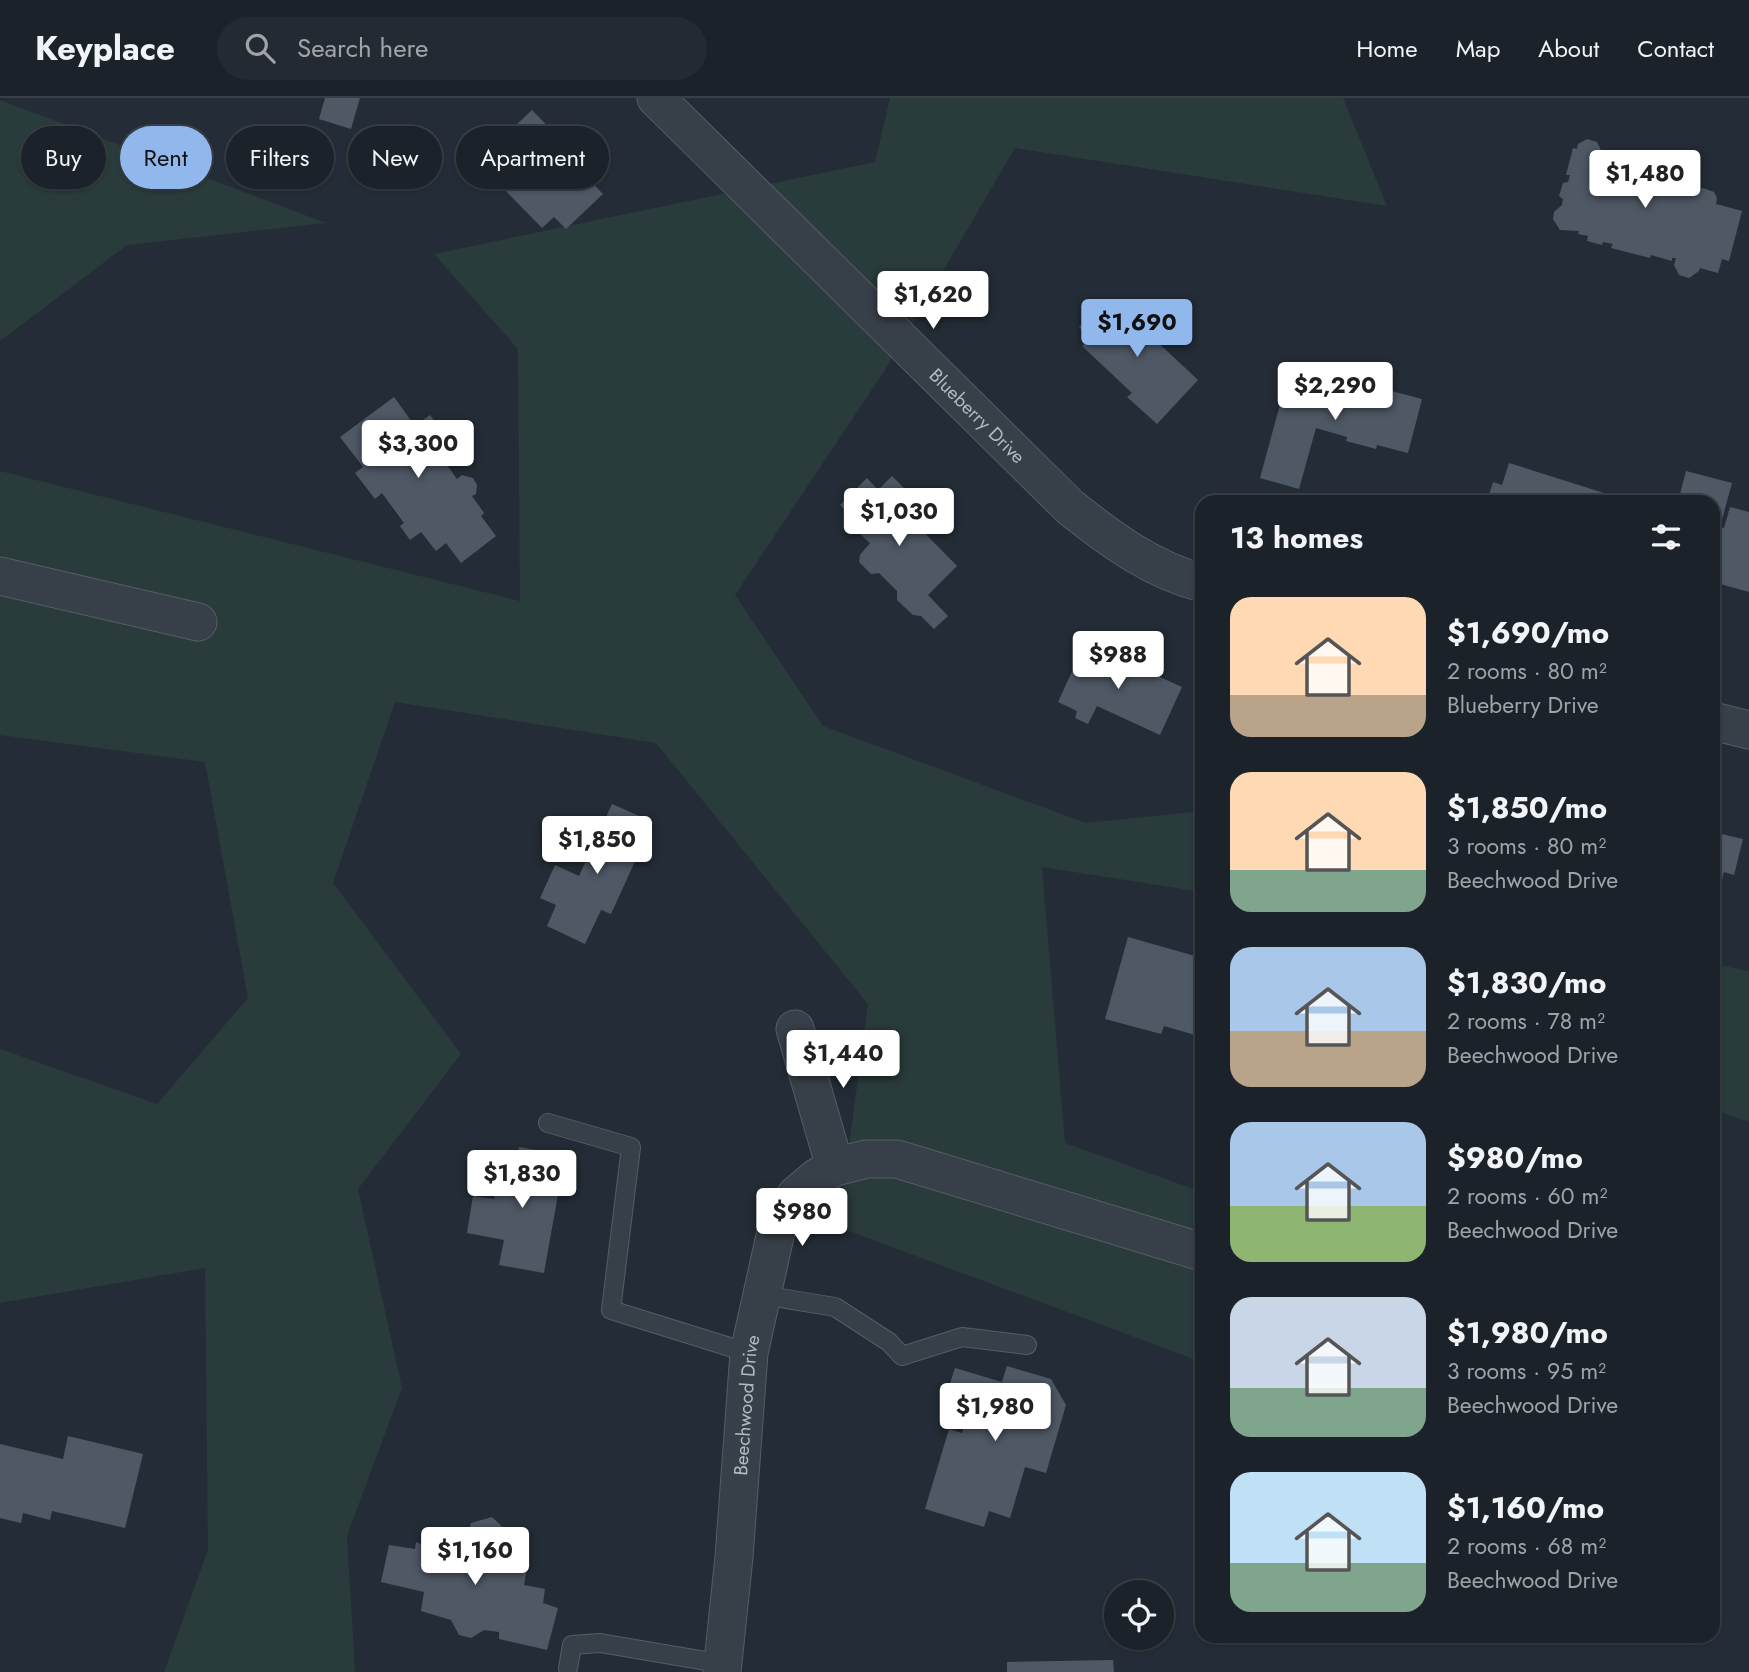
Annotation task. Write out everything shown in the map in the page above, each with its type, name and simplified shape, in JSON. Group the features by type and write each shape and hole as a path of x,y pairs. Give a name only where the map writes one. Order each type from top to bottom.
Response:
{"street":[{"name":"Blueberry Drive","path":"656,98 1070,507 1108,538 1150,563 1195,580"},
{"path":"0,576 198,622"},
{"path":"1720,723 1749,730"},
{"path":"795,1029 835,1167"},
{"name":"Beechwood Drive","path":"723,1668 749,1353 779,1218 796,1195 816,1178 835,1167 866,1159 897,1159 1195,1250"}],"lane":[{"path":"548,1123 631,1147 611,1310 749,1353"},
{"path":"762,1295 835,1307 889,1342 902,1356 962,1338 1027,1345"},
{"path":"568,1668 572,1645 600,1643 723,1668"}],"shaded area":[{"path":"890,98 1343,98 1387,206 1015,148 885,370 735,595 823,726 1086,823 1195,812 1195,891 1042,867 1065,1143 1195,1189 1195,1359 838,1227 868,1004 656,743 395,702 333,883 461,1054 358,1189 402,1388 347,1536 355,1672 164,1672 208,1550 205,1268 0,1303 0,1049 157,1104 248,998 205,762 0,735 0,471 520,601 518,349 434,254 875,162"},
{"path":"0,100 69,126 21,126 21,189 106,189 106,140 120,145 120,189 212,189 212,180 226,185 226,189 236,189 326,223 127,245 0,341"},
{"path":"1720,965 1749,971 1749,1122 1720,1112"}],"building":[{"path":"325,98 360,98 352,126 348,128 319,119"},
{"path":"532,110 548,126 515,126"},
{"path":"1587,139 1597,142 1603,154 1609,156 1609,151 1636,158 1634,169 1639,156 1672,165 1670,175 1673,176 1674,173 1691,178 1691,181 1699,183 1697,190 1703,188 1714,192 1716,204 1742,211 1729,261 1722,259 1718,273 1700,268 1689,278 1679,275 1674,265 1676,258 1672,258 1672,261 1651,255 1650,258 1611,248 1613,244 1603,242 1602,245 1587,241 1588,236 1578,234 1579,231 1560,230 1553,219 1554,212 1562,205 1563,199 1559,196 1563,183 1568,182 1570,175 1566,175 1573,148 1577,149 1578,144"},
{"path":"504,189 598,189 603,194 566,229 554,217 542,228"},
{"path":"1104,299 1116,310 1119,306 1133,319 1141,309 1161,328 1152,337 1198,380 1157,424 1127,397 1132,393 1082,346 1090,338 1079,327"},
{"path":"1288,375 1328,387 1331,375 1422,399 1408,453 1377,445 1376,449 1346,441 1347,437 1316,428 1299,489 1260,478"},
{"path":"394,397 415,426 430,415 453,446 440,455 457,479 462,475 473,478 477,485 476,494 472,496 484,513 481,516 496,536 461,563 446,543 436,551 421,532 410,540 400,526 404,523 382,493 375,499 355,473 363,467 340,437"},
{"path":"1509,463 1610,495 1489,495 1493,482 1502,485"},
{"path":"1686,471 1732,483 1720,527 1720,495 1680,495"},
{"path":"892,476 916,500 900,516 909,525 913,521 957,566 928,595 948,616 934,629 921,616 913,615 897,600 897,591 879,573 871,574 859,562 860,555 870,543 861,535 861,526 840,505 867,478 878,490"},
{"path":"1730,507 1749,512 1749,592 1720,584 1720,527 1724,528"},
{"path":"1085,643 1182,687 1160,735 1097,706 1088,724 1075,718 1077,711 1058,702"},
{"path":"612,804 653,822 611,914 601,910 585,944 547,926 556,905 540,898 555,865 579,876"},
{"path":"1720,834 1743,839 1734,875 1724,872 1720,887"},
{"path":"1128,937 1195,956 1195,1035 1164,1026 1161,1034 1105,1019"},
{"path":"519,1147 565,1155 544,1273 499,1265 504,1240 467,1233 473,1196 494,1199 499,1174 513,1176"},
{"path":"1007,1366 1051,1379 1066,1405 1046,1473 1025,1467 1010,1518 989,1511 984,1527 925,1509 949,1429 962,1433 968,1413 943,1405 955,1368 1002,1382"},
{"path":"68,1436 143,1454 125,1528 52,1511 50,1520 23,1513 21,1523 0,1518 0,1444 63,1459"},
{"path":"492,1517 509,1533 503,1554 492,1561 527,1569 524,1585 545,1589 543,1603 558,1608 547,1650 499,1639 499,1632 484,1630 471,1638 459,1635 451,1620 421,1611 424,1592 381,1582 389,1545 415,1549 416,1542 434,1549 436,1544 473,1553 465,1544 471,1523"},
{"path":"1113,1660 1114,1672 1007,1672 1007,1662"}]}
